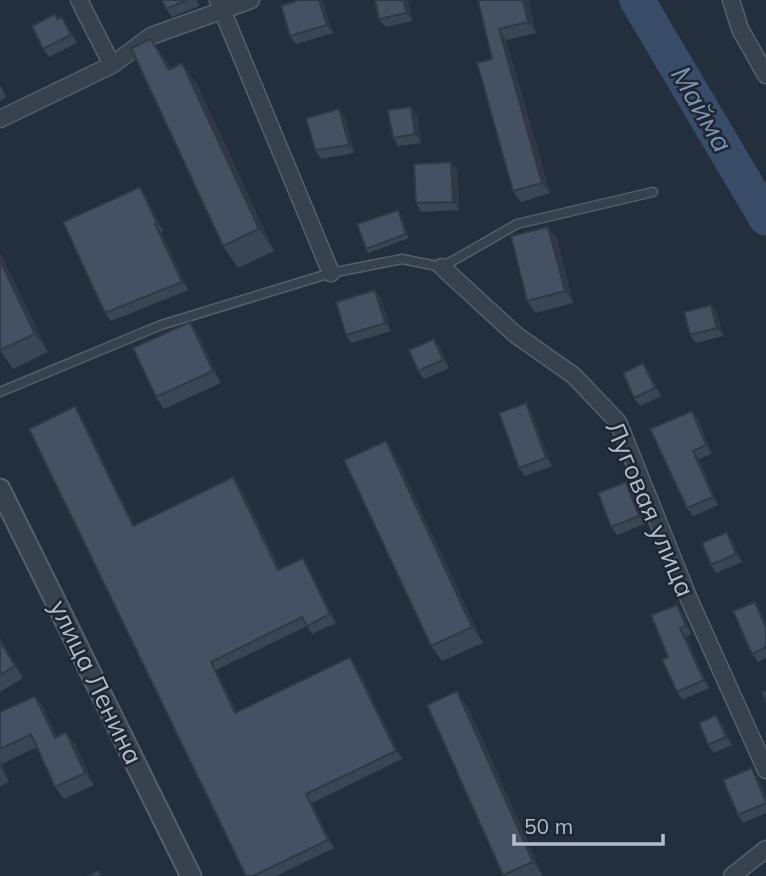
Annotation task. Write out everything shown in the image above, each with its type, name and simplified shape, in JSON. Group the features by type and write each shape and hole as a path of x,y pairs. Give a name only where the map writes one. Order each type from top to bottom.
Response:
{"street":[{"path":"79,0 113,65"},
{"path":"0,119 113,65 151,36 220,4 251,0"},
{"path":"731,0 740,29 766,75"},
{"path":"220,4 331,273"},
{"name":"Луговая улица","path":"442,267 516,335 573,375 618,422 689,599 766,770"},
{"name":"улица Ленина","path":"0,489 191,876"},
{"path":"732,876 766,849"}],"lane":[{"path":"0,392 161,325 331,273 402,259 442,267 517,223 653,192"}],"building":[{"path":"162,0 187,0 166,9"},
{"path":"299,0 319,0 327,25 290,36 281,6"},
{"path":"375,0 404,0 406,13 379,19"},
{"path":"478,0 523,0 528,22 499,29 542,183 513,191 477,63 492,59"},
{"path":"55,14 57,19 62,17 71,35 43,49 32,26"},
{"path":"151,39 169,70 182,63 259,229 223,246 131,48"},
{"path":"411,107 415,134 393,138 388,110"},
{"path":"339,109 349,145 315,150 306,118"},
{"path":"451,162 453,202 416,203 414,164"},
{"path":"140,187 182,282 105,313 63,222"},
{"path":"398,210 406,234 366,249 357,224"},
{"path":"548,227 565,291 527,301 511,236"},
{"path":"0,261 35,334 0,350"},
{"path":"375,290 385,323 346,335 336,302"},
{"path":"711,305 717,328 690,335 684,312"},
{"path":"190,322 213,371 156,397 133,348"},
{"path":"434,339 443,360 418,371 409,350"},
{"path":"643,363 655,388 634,398 623,373"},
{"path":"526,403 546,458 519,468 499,413"},
{"path":"75,406 133,526 233,477 278,570 303,558 330,614 307,626 302,617 211,662 235,713 350,657 396,751 306,794 328,840 253,876 246,876 29,429"},
{"path":"692,411 706,445 693,451 713,497 687,508 650,429"},
{"path":"386,441 472,627 431,646 344,460"},
{"path":"626,482 639,516 611,527 598,493"},
{"path":"727,532 736,554 711,565 702,543"},
{"path":"755,602 766,628 766,647 752,654 733,611"},
{"path":"677,605 686,626 680,628 704,680 677,692 662,660 668,657 651,615"},
{"path":"0,641 15,666 0,675"},
{"path":"457,691 533,862 503,875 427,705"},
{"path":"35,696 55,738 66,732 85,773 55,787 31,734 0,749 0,712"},
{"path":"716,715 726,737 708,745 699,723"},
{"path":"752,768 766,803 738,815 723,780"},
{"path":"98,871 101,876 88,876"}],"waterway":[{"name":"Майма","path":"637,0 766,218"}]}
